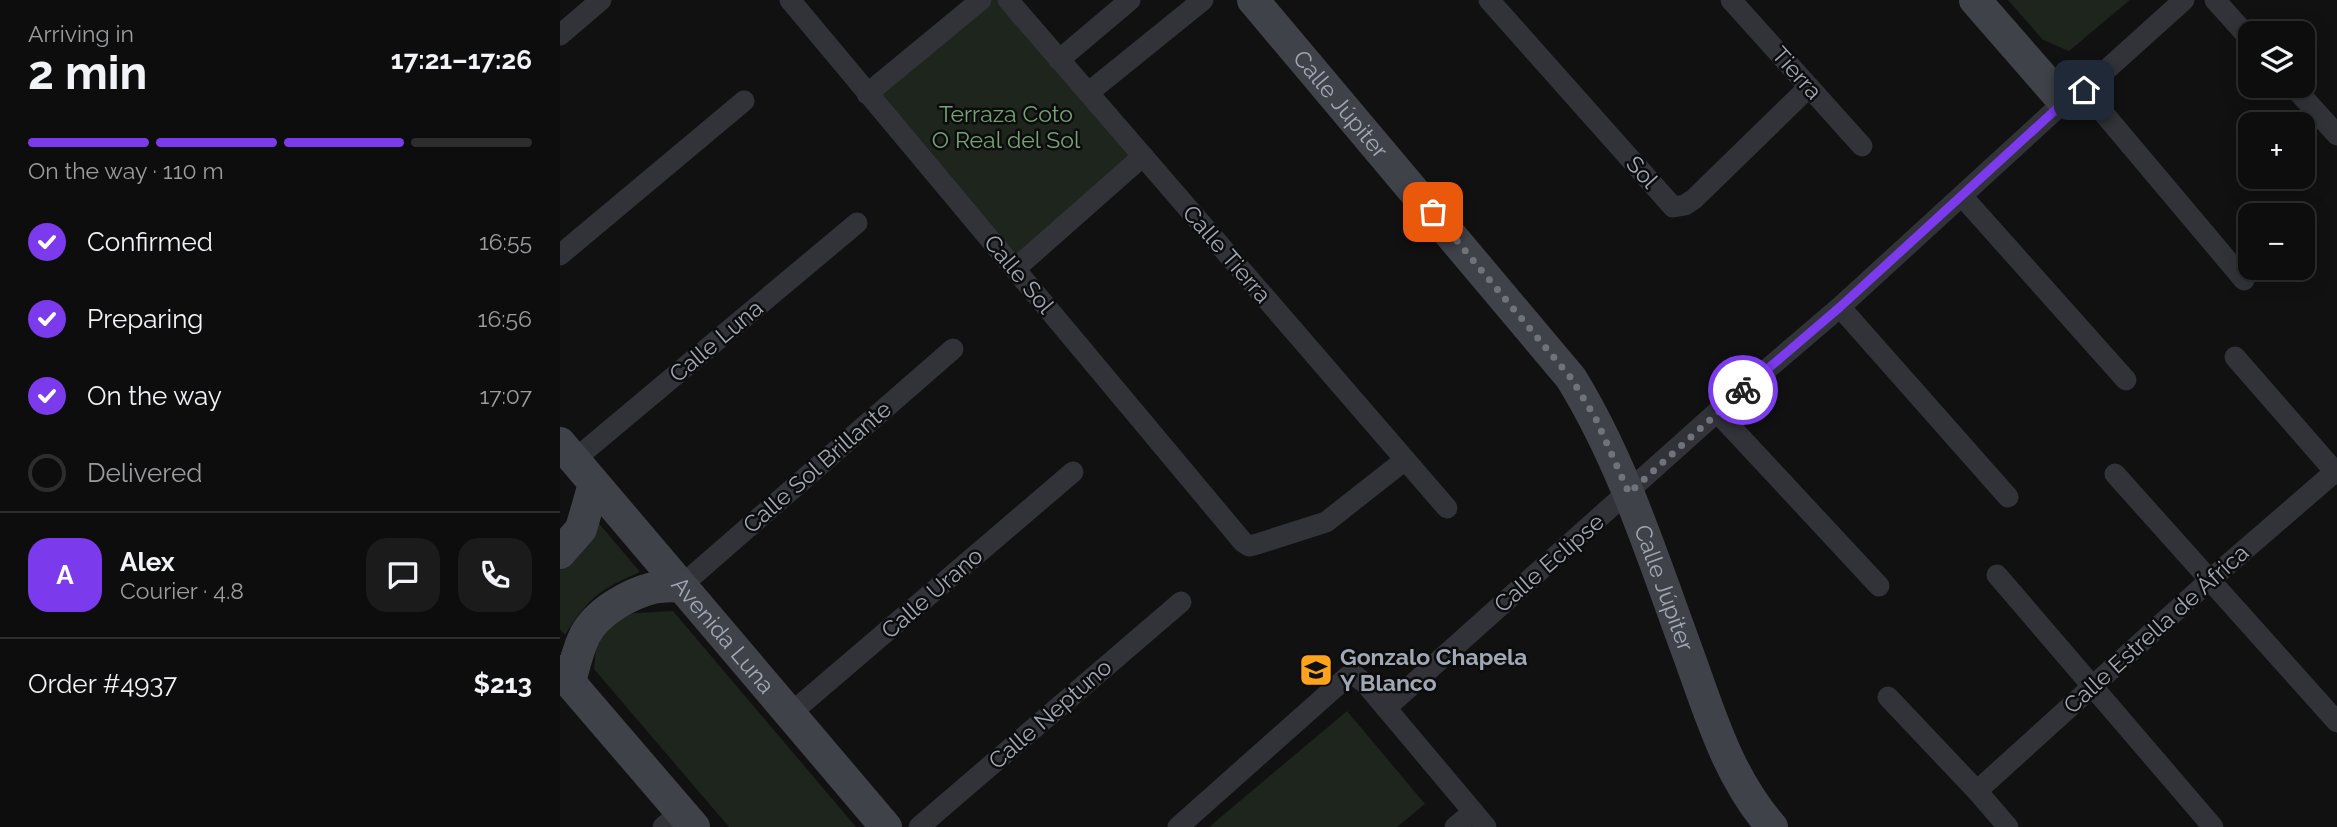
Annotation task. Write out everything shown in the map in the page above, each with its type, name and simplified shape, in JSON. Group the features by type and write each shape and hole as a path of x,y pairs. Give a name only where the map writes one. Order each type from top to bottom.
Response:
{"street":[{"path":"560,35 601,0"},
{"name":"Calle Sol","path":"790,0 1238,538 1248,546 1326,522 1405,460"},
{"path":"867,94 981,0"},
{"name":"Calle Tierra","path":"1007,0 1447,508"},
{"path":"1059,60 1130,0"},
{"path":"1088,93 1203,0"},
{"name":"Calle Júpiter","path":"1253,0 1571,378 1596,419 1629,493 1724,752 1754,807 1772,827"},
{"name":"Sol","path":"1489,0 1673,207 1694,200 1809,87"},
{"name":"Tierra","path":"1731,0 1862,146"},
{"path":"1975,0 2074,96 2238,274"},
{"name":"Calle Eclipse","path":"1386,708 2184,0"},
{"path":"2215,0 2238,26"},
{"path":"2303,98 2337,135"},
{"path":"560,255 744,101"},
{"path":"1015,269 1143,156"},
{"path":"1962,196 2126,380"},
{"name":"Calle Luna","path":"567,452 857,223"},
{"path":"1840,307 2008,497"},
{"name":"Calle Sol Brillante","path":"681,586 953,349"},
{"path":"2235,357 2336,472"},
{"path":"1717,412 1879,586"},
{"name":"Avenida Luna","path":"567,452 886,827"},
{"name":"Calle Urano","path":"790,714 1073,472"},
{"name":"Calle Estrella de África","path":"1977,791 2211,579 2336,472"},
{"path":"2115,474 2337,722"},
{"path":"560,553 580,529 594,484"},
{"path":"1997,575 2213,827"},
{"path":"679,822 563,682 585,635 598,619 615,605 654,587 681,586"},
{"name":"Calle Neptuno","path":"919,827 1181,602"},
{"path":"1178,827 1348,676 1354,675 1360,678 1480,819 1455,827"},
{"path":"1888,696 2008,827"}],"green space":[{"name":"Terraza Coto O Real del Sol","path":"981,0 1008,0 1143,156 1015,269 867,94"},
{"path":"2008,0 2130,0 2069,51 2043,40"},
{"path":"597,521 640,572 596,596 565,635 560,629 560,568"},
{"path":"673,611 856,827 729,827 594,669 597,637 621,614"},
{"path":"1347,711 1425,804 1397,827 1209,827"}],"way so far":[{"path":"1433,212 1571,378 1596,419 1629,493 1743,390"}],"place":[{"name":"Gonzalo Chapela Y Blanco","path":"1316,670"}],"route":[{"path":"1743,390 1840,307 2064,102 2084,90"}]}
